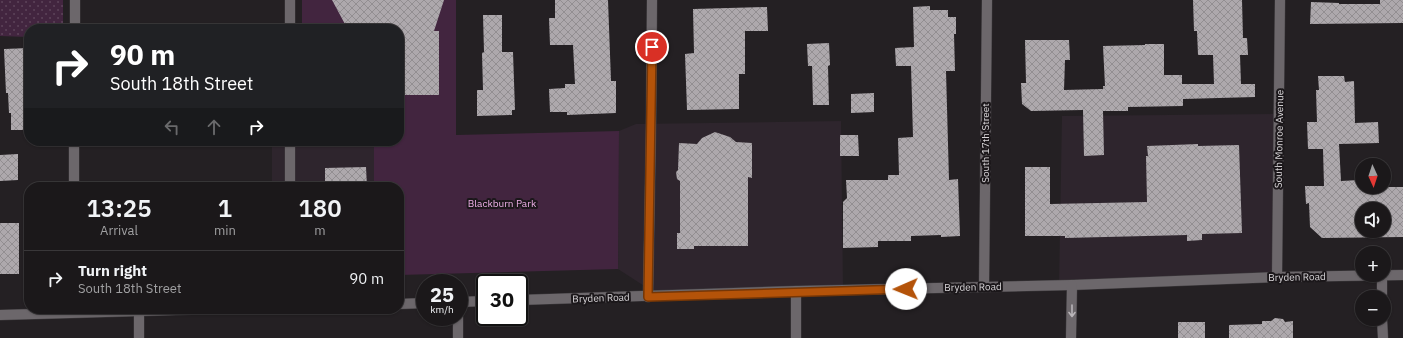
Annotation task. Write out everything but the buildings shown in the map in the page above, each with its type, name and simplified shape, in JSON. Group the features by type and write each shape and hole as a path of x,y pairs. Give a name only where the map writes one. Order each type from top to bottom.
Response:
{"street":[{"path":"75,0 75,24"},
{"path":"290,0 290,24"},
{"path":"648,297 652,125 652,0"},
{"name":"South 17th Street","path":"984,287 986,0"},
{"name":"South Monroe Avenue","path":"1277,277 1280,0"},
{"path":"74,146 74,182"},
{"path":"290,146 290,182"},
{"name":"Bryden Road","path":"1391,276 1403,275"},
{"name":"Bryden Road","path":"528,300 1072,285 1277,277 1355,276"},
{"path":"1071,338 1072,285"},
{"path":"796,292 796,338"},
{"path":"404,304 416,303"},
{"path":"0,315 24,314"},
{"path":"139,314 139,338"},
{"path":"458,326 458,338"},
{"path":"1382,326 1383,338"}],"shaded area":[{"path":"1280,114 1279,281 1059,287 1062,116"},
{"path":"841,121 843,289 652,291 618,269 619,131 636,124"},
{"path":"272,146 374,146 374,182 272,182"}],"green space":[{"path":"0,0 63,0 63,24 24,24 24,37 0,36"},
{"name":"Blackburn Park","path":"302,0 456,0 456,135 619,131 618,269 404,275 404,182 374,182 374,146 404,146 404,24 302,24"}],"route":[{"path":"652,47 652,125 648,297 906,289"}]}
